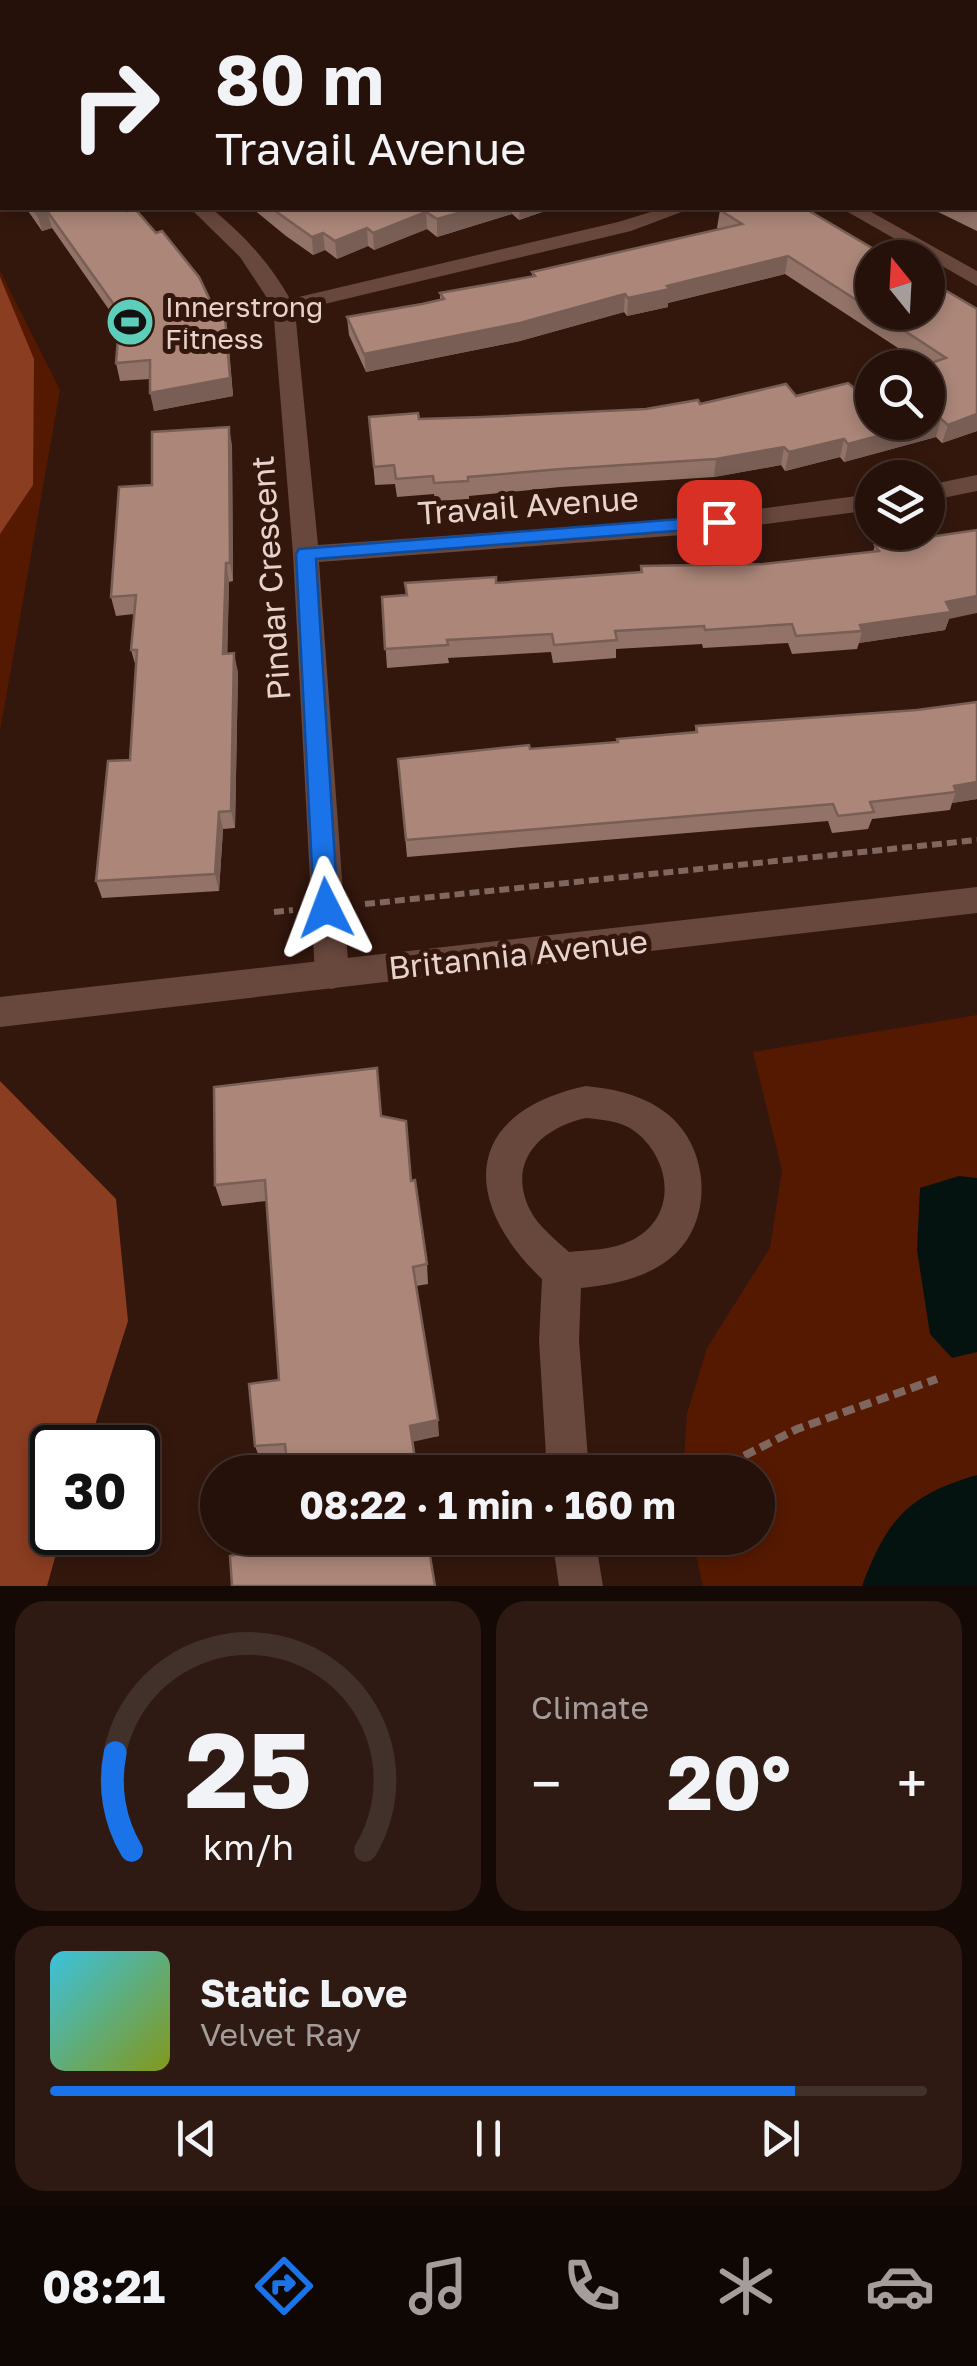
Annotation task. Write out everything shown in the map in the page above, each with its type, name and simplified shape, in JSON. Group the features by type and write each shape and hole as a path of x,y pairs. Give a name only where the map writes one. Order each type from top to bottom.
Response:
{"street":[{"name":"Pindar Crescent","path":"202,210 242,245 271,280 284,307 306,554 332,974"},
{"path":"284,307 608,231 676,210"},
{"path":"854,210 977,280"},
{"path":"945,490 977,484"},
{"name":"Travail Avenue","path":"306,554 682,526 855,504"},
{"name":"Britannia Avenue","path":"7,1012 977,900"},
{"path":"562,1271 614,1266 643,1257 666,1238 680,1213 684,1186 679,1159 666,1135 645,1116 620,1104 592,1100 564,1103 540,1114 520,1132 508,1156 504,1184 511,1212 527,1238 562,1271 559,1341 567,1455"},
{"path":"576,1555 581,1586"}],"path":[{"path":"274,912 977,840"},
{"path":"745,1455 797,1428 937,1380"}],"shaded area":[{"path":"0,271 60,390 0,731"},
{"path":"0,277 34,359 33,485 0,534"},
{"path":"977,1015 977,1586 703,1586 696,1555 775,1555 775,1455 684,1455 687,1414 707,1348 770,1248 782,1170 753,1052"},
{"path":"0,1081 116,1199 128,1321 95,1425 30,1425 30,1555 56,1555 47,1586 0,1586"},
{"path":"959,1176 977,1178 977,1352 952,1358 930,1334 917,1250 920,1188"},
{"path":"977,1475 977,1586 862,1586 881,1543 903,1513 933,1491"}],"building":[{"path":"34,210 136,210 156,233 162,231 199,277 218,317 225,317 230,378 150,393 150,360 116,363 120,313 47,211 37,214"},
{"path":"274,210 469,210 437,219 426,212 373,233 367,228 335,241 323,233 312,237"},
{"path":"720,210 807,210 858,240 855,240 855,299 788,256 667,286 670,289 628,298 625,294 520,323 364,354 347,317 444,299 440,293 535,276 532,272 742,224"},
{"path":"945,290 977,309 977,414 948,425 945,422 945,350 934,350 903,330 945,330"},
{"path":"848,383 854,388 855,440 863,440 848,444 844,439 789,452 784,447 716,459 561,469 434,483 433,476 396,479 394,465 374,467 369,417 418,413 419,419 646,409 698,400 700,404 786,384 796,396"},
{"path":"229,427 230,563 226,563 223,654 234,653 231,811 219,812 215,874 96,881 108,761 130,760 137,650 131,650 136,595 111,597 119,487 152,485 152,432"},
{"path":"977,530 977,596 946,602 951,612 860,625 862,631 796,636 792,624 705,630 704,626 615,631 617,640 554,645 552,634 447,640 448,645 385,649 382,597 407,595 405,583 496,577 496,583 642,572 641,566 764,564 878,550 945,550 945,535"},
{"path":"977,702 977,782 954,786 956,792 870,802 874,812 838,816 833,804 406,840 398,759 529,745 530,749 618,742 617,739 697,732 696,726"},
{"path":"377,1068 381,1116 406,1121 411,1181 415,1180 427,1264 413,1267 438,1420 410,1426 414,1455 286,1455 285,1444 255,1446 249,1384 279,1380 265,1180 215,1185 214,1087"},
{"path":"430,1555 435,1586 232,1586 230,1556"}],"place":[{"name":"Innerstrong Fitness","path":"130,322"}],"route":[{"path":"326,908 306,554 719,522"}]}
